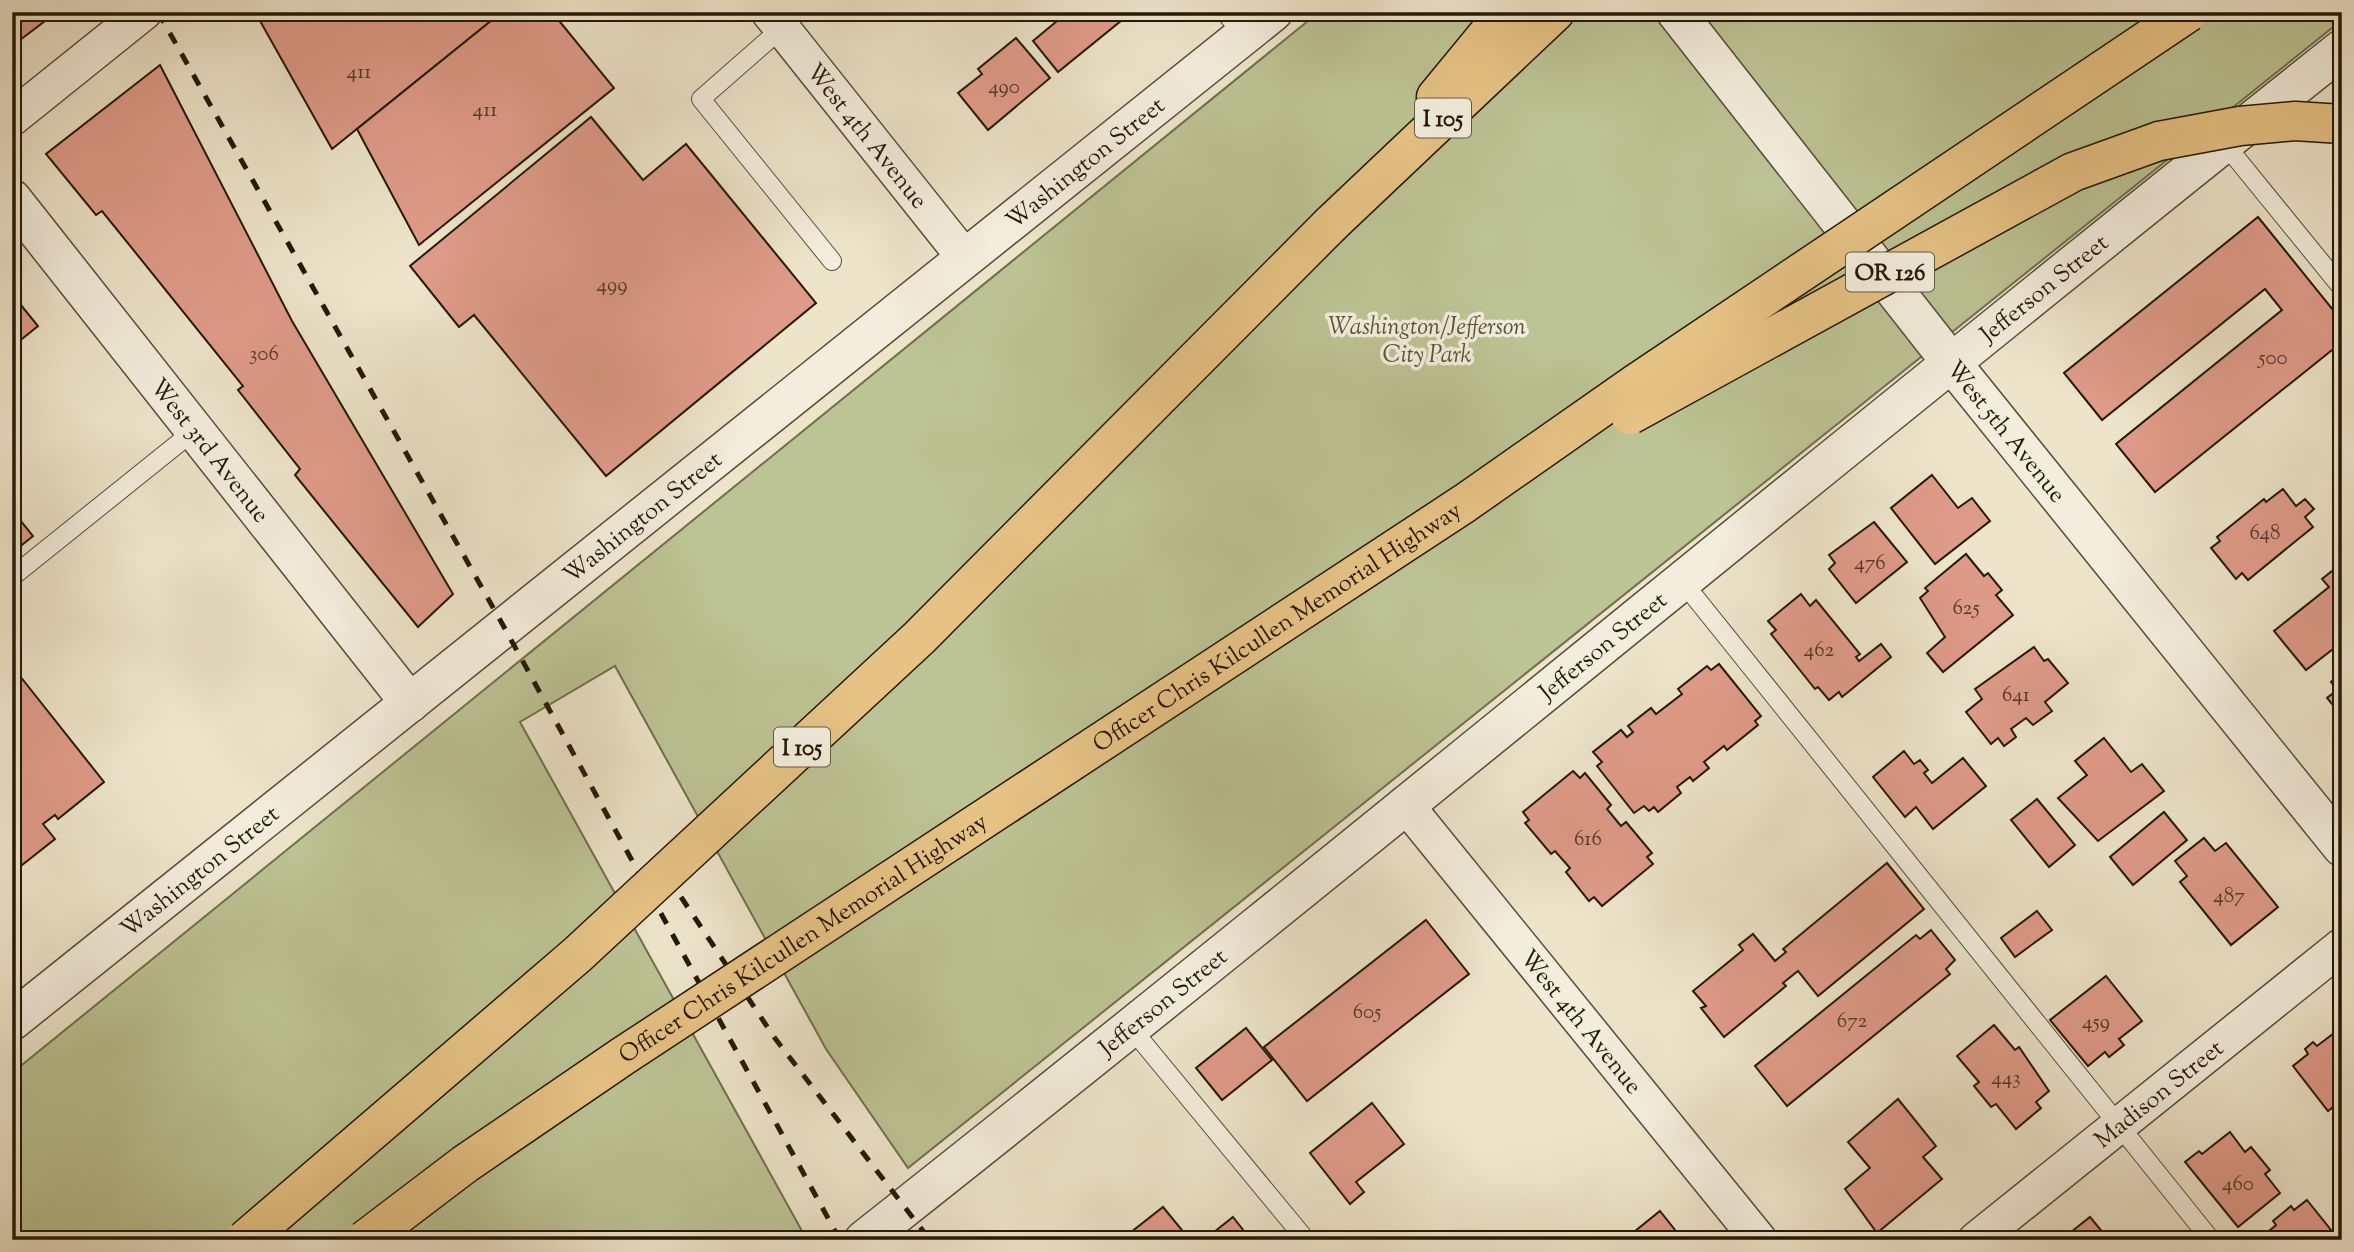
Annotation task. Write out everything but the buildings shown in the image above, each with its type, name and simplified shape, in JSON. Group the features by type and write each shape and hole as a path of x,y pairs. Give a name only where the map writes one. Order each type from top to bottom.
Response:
{"highway":[{"path":"1331,224 1506,12"},
{"name":"I 105","path":"245,1240 576,956 919,638 1331,224 1555,12"},
{"name":"Officer Chris Kilcullen Memorial Highway","path":"365,1240 465,1164 622,1056 1465,503 2189,12"},
{"name":"OR 126","path":"1465,503 2073,172 2158,141 2240,125 2295,121 2342,124"}],"street":[{"path":"12,118 144,12"},
{"name":"Washington Street","path":"12,1021 965,258 1234,24 1273,12"},
{"name":"West 5th Avenue","path":"1676,12 1950,361 2342,846"},
{"name":"West 4th Avenue","path":"776,20 965,258"},
{"name":"Jefferson Street","path":"864,1240 1131,1028 1950,361 2342,49"},
{"name":"West 3rd Avenue","path":"12,199 411,703"},
{"name":"West 4th Avenue","path":"1405,804 1759,1240"},
{"name":"Madison Street","path":"1976,1240 2342,946"}],"lane":[{"path":"776,20 701,99 832,261"},
{"path":"2224,143 2342,288"},
{"path":"12,577 195,430"},
{"path":"1682,581 2211,1240"},
{"path":"1131,1028 1306,1240"}],"green space":[{"name":"Washington/Jefferson City Park","path":"1319,12 2342,12 2342,20 908,1168 826,1049 615,666 520,722 807,1240 12,1240 12,1073"}],"railway":[{"path":"158,12 504,627 840,1240"},
{"path":"681,897 774,1037 930,1240"}]}
